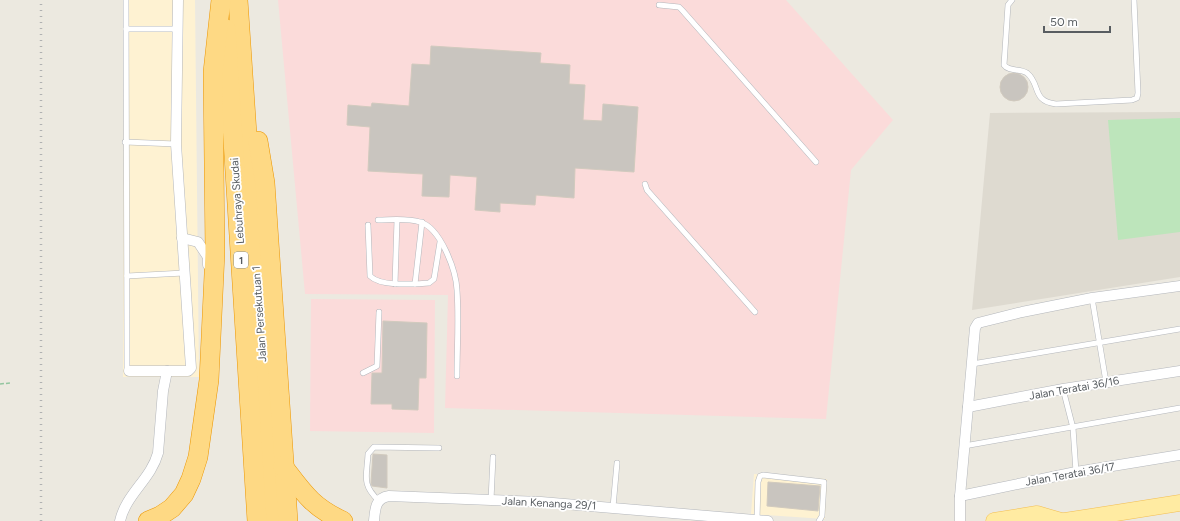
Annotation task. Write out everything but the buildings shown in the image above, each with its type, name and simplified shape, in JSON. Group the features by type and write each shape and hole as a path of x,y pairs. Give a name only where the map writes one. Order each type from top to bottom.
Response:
{"highway":[{"path":"148,521 160,516 172,508 184,494 191,479 198,457 210,380 210,341 215,253 213,72 221,0"},
{"name":"Lebuhraya Skudai","path":"224,0 256,521"},
{"name":"1","path":"238,0 240,35"},
{"path":"240,35 265,183 283,466 288,521"},
{"name":"Jalan Persekutuan 1","path":"240,35 273,521"},
{"path":"283,466 308,500 326,513 343,521"}],"main road":[{"path":"1065,521 1180,503"},
{"path":"994,521 1037,514 1061,521"}],"street":[{"path":"129,371 188,371 191,368 176,144 178,0"},
{"path":"182,238 198,242 208,257 210,341"},
{"path":"960,521 960,496 964,446 975,328 978,323 1022,312 1092,298 1180,286"},
{"path":"120,521 124,506 155,463 158,453 163,391 167,371"},
{"name":"Jalan Teratai 36/16","path":"968,407 1063,389 1180,371"},
{"name":"Jalan Teratai 36/17","path":"960,496 1076,472 1180,455"},
{"name":"Jalan Kenanga 29/1","path":"379,501 389,496 491,500 613,508 741,520 768,521"},
{"path":"374,521 376,508 379,501"}],"lane":[{"path":"126,0 126,276 129,371"},
{"path":"1012,0 1008,5 1004,65 1007,68 1027,73 1034,82 1040,97 1044,101 1056,104 1132,100 1137,98 1134,0"},
{"path":"659,5 679,7 816,162"},
{"path":"126,29 177,29"},
{"path":"125,142 176,144"},
{"path":"645,184 647,190 755,312"},
{"path":"378,220 422,222 434,231 448,256 457,289 457,376"},
{"path":"395,284 397,220"},
{"path":"415,284 422,222"},
{"path":"368,225 370,276 374,280 395,284 428,283 434,279 440,241"},
{"path":"126,276 184,273"},
{"path":"1092,298 1106,382"},
{"path":"363,373 378,366 379,312"},
{"path":"972,364 1180,329"},
{"path":"1063,389 1073,428 1076,472"},
{"path":"964,446 1180,408"},
{"path":"379,501 369,491 367,485 368,454 374,447 439,448"},
{"path":"491,500 493,457"},
{"path":"613,508 617,463"},
{"path":"757,520 758,482 760,476 763,475 824,482 822,516 819,521"}],"path":[{"path":"0,384 10,383"}],"shaded area":[{"path":"124,0 195,0 199,377 123,377"},
{"path":"278,0 786,0 893,120 851,170 826,419 445,408 448,295 305,294"},
{"path":"1180,112 1180,277 972,310 990,113"},
{"path":"311,299 435,300 434,433 310,431"},
{"path":"754,474 827,479 825,519 751,514"}],"green space":[{"path":"1180,118 1180,232 1118,240 1108,120"}],"railway":[{"path":"41,0 41,521"}]}
